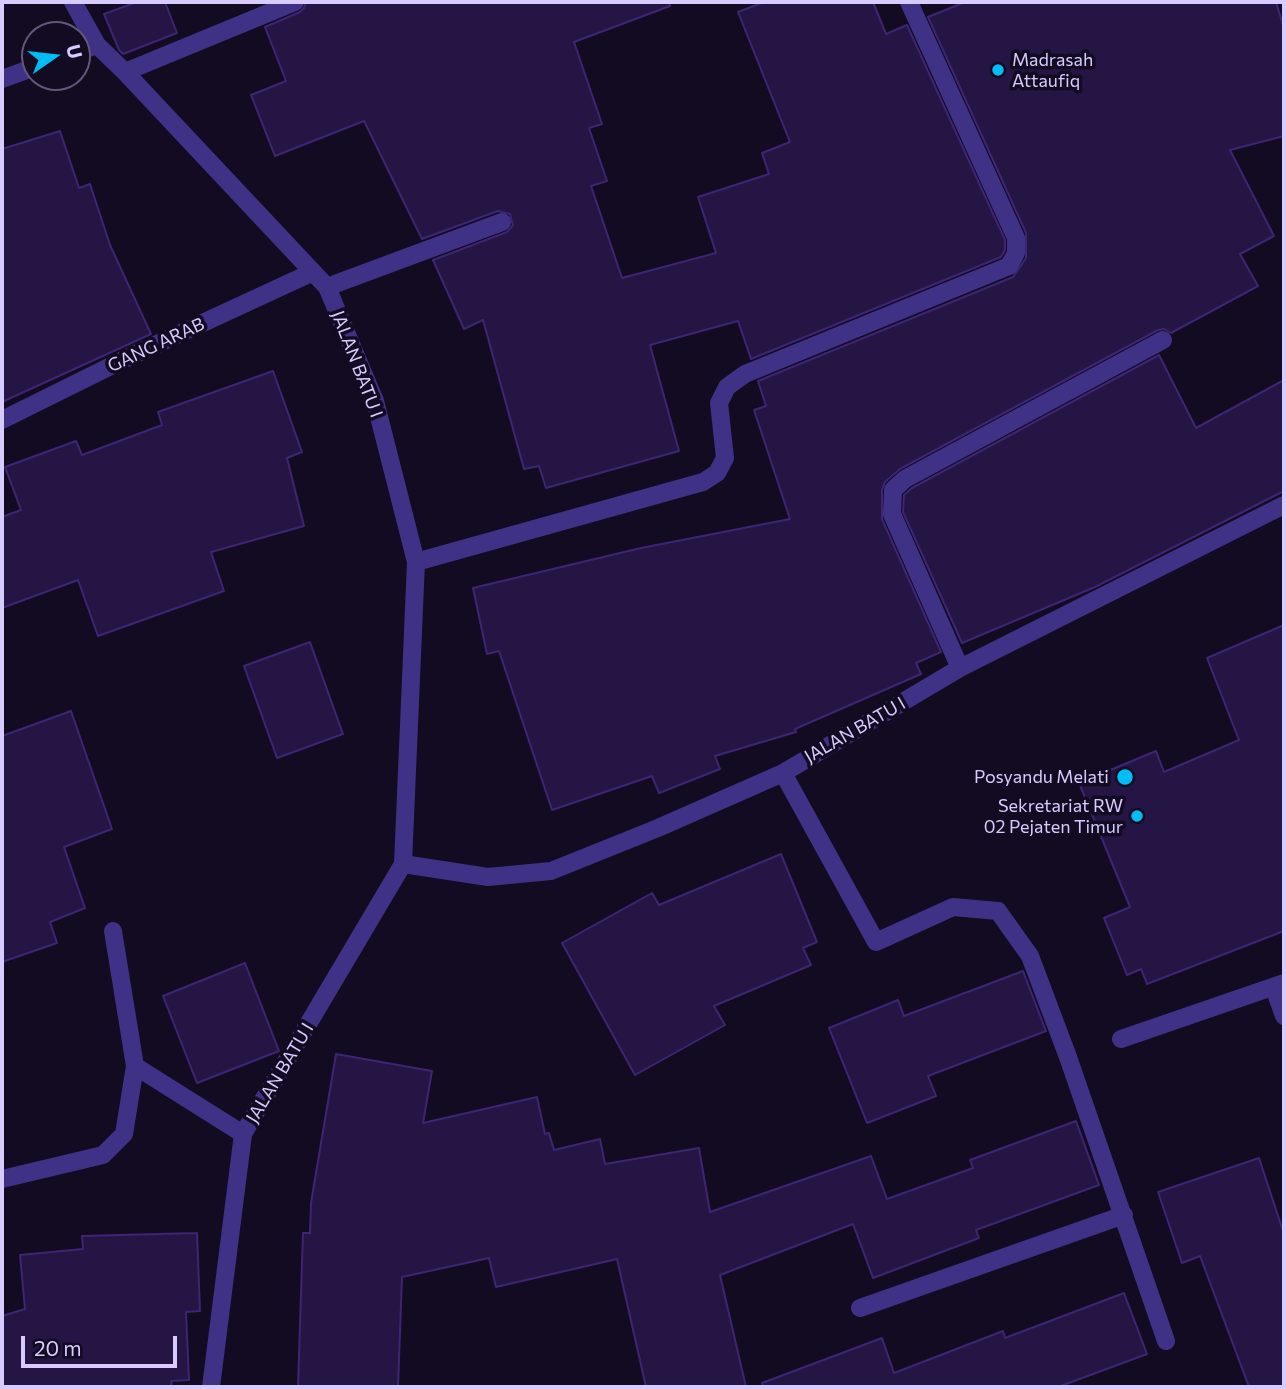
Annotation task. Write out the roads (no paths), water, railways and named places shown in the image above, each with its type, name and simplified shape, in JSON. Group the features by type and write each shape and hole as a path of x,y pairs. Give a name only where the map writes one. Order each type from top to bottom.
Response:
{"street":[{"name":"JALAN BATU I","path":"74,2 97,46 125,72 327,287 375,401 416,562 403,864 243,1134 211,1387"},
{"path":"125,72 295,2"},
{"path":"416,562 703,482 717,473 725,458 719,403 727,387 745,374 1009,266 1016,253 1016,238 909,2"},
{"path":"91,48 97,46"},
{"path":"2,79 21,72"},
{"path":"327,287 502,222"},
{"name":"GANG ARAB","path":"2,420 127,358 313,272"},
{"path":"960,668 892,514 892,490 905,479 1163,340"},
{"name":"JALAN BATU I","path":"403,864 488,877 551,871 658,828 783,773 960,668 1284,505"},
{"path":"783,773 876,942 953,907 998,911 1030,956 1124,1215 1166,1341"},
{"path":"2,1179 103,1155 124,1134 135,1066 113,931"},
{"path":"1121,1039 1279,986 1284,1016"},
{"path":"135,1066 243,1134"},
{"path":"860,1308 1124,1215"}],"place":[{"name":"Madrasah Attaufiq","path":"998,70"},
{"name":"Posyandu Melati","path":"1125,777"},
{"name":"Sekretariat RW 02 Pejaten Timur","path":"1137,816"}]}
